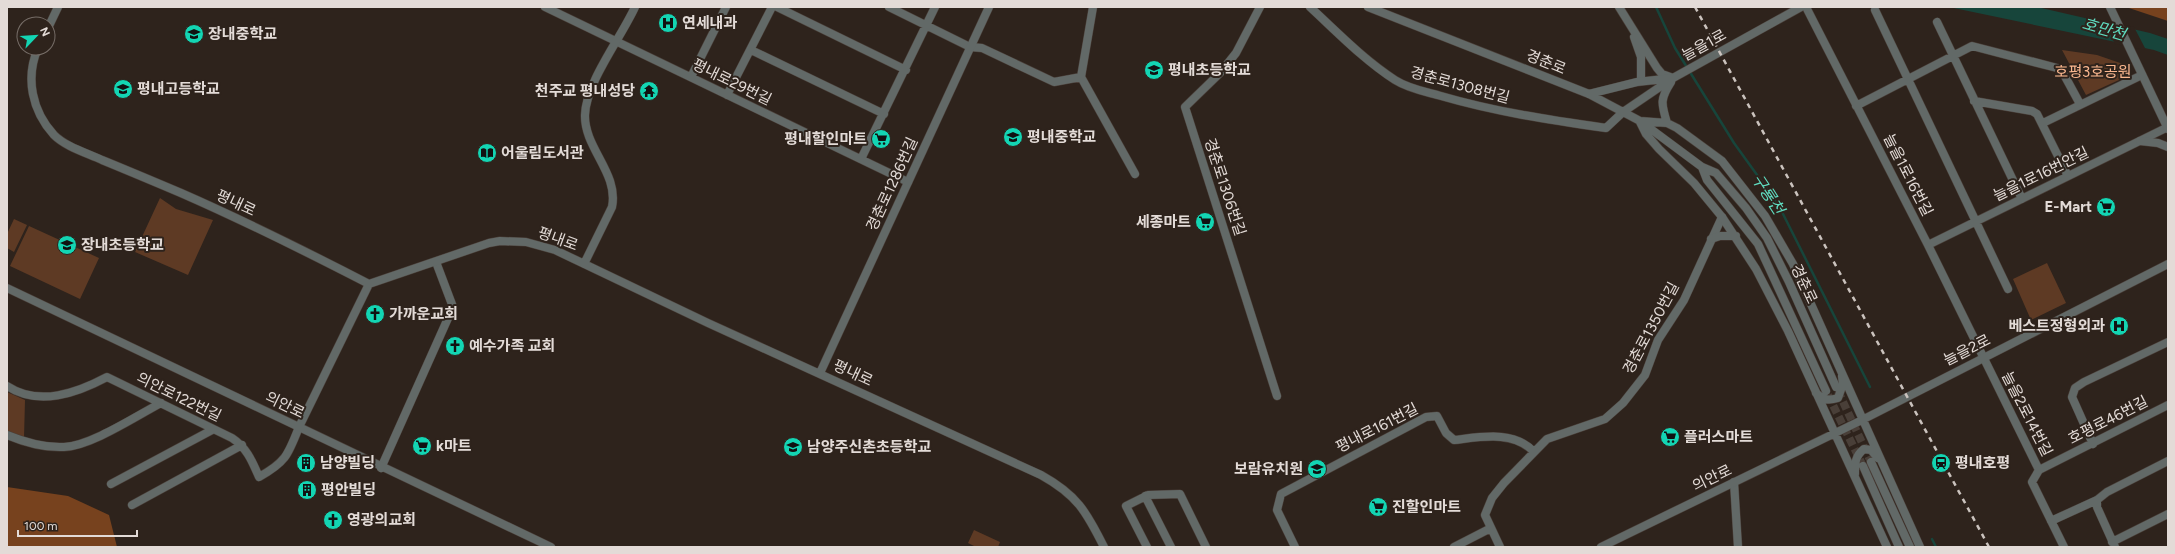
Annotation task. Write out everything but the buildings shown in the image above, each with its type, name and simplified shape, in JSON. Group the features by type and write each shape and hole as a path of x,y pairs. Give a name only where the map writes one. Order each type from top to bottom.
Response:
{"street":[{"name":"평내로29번길","path":"544,7 616,43 691,77 908,182"},
{"path":"584,264 612,207 614,197 613,187 588,132 585,115 588,97 599,73 635,7"},
{"path":"691,77 726,7"},
{"path":"727,95 772,7"},
{"path":"777,7 906,70"},
{"path":"889,7 970,47 982,48 1054,82 1081,77"},
{"path":"862,159 935,7"},
{"name":"경춘로1286번길","path":"820,373 989,7"},
{"path":"1093,7 1081,77 1135,174"},
{"name":"경춘로1306번길","path":"1260,7 1236,53 1220,73 1185,107 1277,396"},
{"name":"경춘로1308번길","path":"1310,7 1349,43 1396,81 1413,88 1483,107 1543,120 1606,128 1623,112"},
{"name":"경춘로","path":"1368,7 1589,94 1640,121 1702,167 1716,173 1746,208 1767,238 1836,387"},
{"path":"1619,7 1662,74 1677,76"},
{"name":"늘을1로","path":"1623,112 1677,76 1801,7"},
{"name":"늘을1로16번길","path":"1806,7 1928,245 1983,358"},
{"path":"2110,7 2168,128"},
{"path":"1875,10 2008,289"},
{"path":"1624,16 1641,56 1641,81"},
{"path":"1937,22 2022,199"},
{"path":"1856,106 1972,46 2061,69 2080,104"},
{"path":"751,50 884,114"},
{"name":"평내로","path":"36,56 31,72 32,90 36,107 55,136 78,150 181,193 272,235 369,284 489,243 512,241 540,245 820,373 1057,484 1072,494 1084,510 1104,547"},
{"path":"2042,123 2142,75"},
{"path":"1589,94 1641,81 1677,76"},
{"path":"1667,123 1661,105 1662,95 1677,76"},
{"path":"1974,100 2032,111 2037,114 2068,176"},
{"path":"1886,547 1788,331 1736,236 1694,183 1659,149 1646,134 1640,121 1667,123 1677,128 1722,161 1765,216 1793,264 1864,418 1920,547"},
{"name":"늘을1로16번안길","path":"1928,245 2168,128"},
{"path":"2140,141 2158,143 2168,147"},
{"name":"경춘로","path":"1702,167 1707,180 1758,244 1826,390"},
{"name":"경춘로1350번길","path":"1500,547 1485,515 1492,498 1504,483 1547,439 1605,419 1623,403 1645,375 1658,340 1684,300 1722,217"},
{"path":"1711,239 1720,236 1736,236"},
{"path":"381,468 453,307 436,262"},
{"name":"늘을2로","path":"1834,432 2168,264"},
{"path":"132,505 242,445 249,453 259,476 277,467 283,461 369,284"},
{"name":"의안로","path":"7,288 299,427 381,468 424,485 551,547"},
{"path":"2093,444 2072,397 2075,388 2084,382 2168,342"},
{"name":"늘을2로14번길","path":"1983,358 2039,470 2032,482 2064,547"},
{"path":"1814,391 1823,400 1830,401 1838,398 1843,384 1840,368"},
{"name":"의안로122번길","path":"7,386 32,396 55,397 88,387 107,377 162,403 242,445"},
{"path":"7,435 35,444 64,447 87,441 162,403"},
{"name":"호평로46번길","path":"2039,470 2168,405"},
{"name":"평내로161번길","path":"1295,547 1277,510 1281,494 1426,417 1437,416 1446,433 1454,440 1495,435 1526,444 1534,452"},
{"path":"111,484 212,430"},
{"name":"의안로","path":"1601,547 1834,432"},
{"path":"1856,479 1856,460 1858,454 1864,449 1871,450 1884,466"},
{"path":"2051,521 2097,500 2107,492 2168,461"},
{"path":"1871,462 1910,547"},
{"path":"1863,466 1899,547"},
{"path":"1734,482 1738,547"},
{"path":"1147,547 1126,506 1145,496 1180,494 1206,547"},
{"path":"1145,496 1171,547"},
{"path":"2097,500 2097,507 2114,544 2168,514"},
{"path":"1454,547 1491,528"}],"green space":[{"name":"호평3호공원","path":"2062,50 2097,55 2123,64 2130,75 2086,95"},
{"path":"160,198 176,209 213,220 188,275 135,252"},
{"path":"14,219 27,225 14,252 7,248 7,234"},
{"path":"29,226 99,258 80,299 10,266"},
{"path":"2047,263 2066,303 2031,320 2013,279"},
{"path":"7,392 25,400 24,438 7,431"},
{"path":"974,530 1000,542 998,547 976,547 968,543"}],"shaded area":[{"path":"2126,7 2168,7 2168,21"},
{"path":"7,487 68,496 109,515 117,547 7,547"}],"water":[{"name":"호만천","path":"1949,7 2037,7 2150,33 2168,39 2168,55 2154,50"}],"pier":[{"path":"2103,20 2134,27 2146,50 2115,44"}],"waterway":[{"name":"구룡천","path":"1656,7 1675,48 1734,143 1778,204 1870,387"},
{"name":"구룡천","path":"1932,539 1936,547"}],"tunnel":[{"path":"1838,391 1871,462"},
{"path":"1828,395 1863,466"}],"railway":[{"path":"1695,7 1989,547"}],"place":[{"name":"연세내과","path":"668,23"},
{"name":"장내중학교","path":"194,34"},
{"name":"평내초등학교","path":"1154,70"},
{"name":"평내고등학교","path":"123,89"},
{"name":"천주교 평내성당","path":"649,91"},
{"name":"평내중학교","path":"1013,137"},
{"name":"평내할인마트","path":"881,139"},
{"name":"어울림도서관","path":"487,153"},
{"name":"E-Mart","path":"2106,207"},
{"name":"세종마트","path":"1205,222"},
{"name":"장내초등학교","path":"67,245"},
{"name":"가까운교회","path":"375,314"},
{"name":"베스트정형외과","path":"2119,326"},
{"name":"예수가족 교회","path":"455,346"},
{"name":"플러스마트","path":"1670,437"},
{"name":"k마트","path":"422,446"},
{"name":"남양주신촌초등학교","path":"793,447"},
{"name":"남양빌딩","path":"306,463"},
{"name":"평내호평","path":"1941,463"},
{"name":"보람유치원","path":"1317,469"},
{"name":"평안빌딩","path":"307,490"},
{"name":"진할인마트","path":"1378,507"},
{"name":"영광의교회","path":"333,520"}]}
